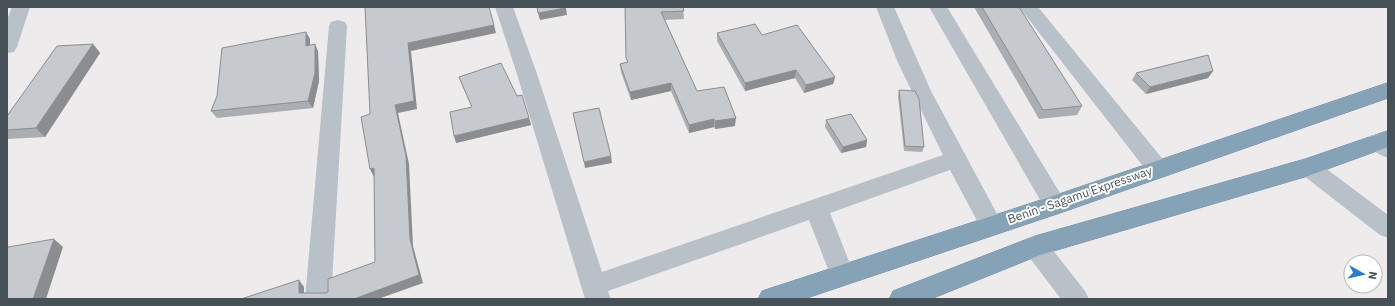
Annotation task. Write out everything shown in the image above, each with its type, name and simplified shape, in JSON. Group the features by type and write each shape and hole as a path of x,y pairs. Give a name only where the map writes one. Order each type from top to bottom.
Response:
{"highway":[{"name":"Benin - Sagamu Expressway","path":"771,299 842,274 1055,205 1388,90"},
{"path":"902,299 1035,246 1385,144"}],"street":[{"path":"7,47 21,7"},
{"path":"504,7 526,71 596,292 816,208 956,159"},
{"path":"885,7 913,75 991,225"},
{"path":"938,7 1055,205"},
{"path":"1028,7 1158,169"},
{"path":"318,299 338,26"},
{"path":"1308,166 1388,228"},
{"path":"816,208 842,274"},
{"path":"1035,246 1076,299"}],"building":[{"path":"365,7 489,7 494,25 408,43 414,101 395,105 406,156 410,239 419,275 354,299 241,299 299,280 299,293 326,293 328,292 328,279 375,262 374,168 370,169 361,117 370,114"},
{"path":"537,7 566,7 566,8 538,13"},
{"path":"625,7 683,7 684,11 661,12 697,91 724,87 736,118 715,121 714,119 689,125 671,83 630,92 620,64 628,62 626,58"},
{"path":"982,7 1019,7 1082,106 1043,110"},
{"path":"755,24 762,35 797,25 835,77 806,85 796,70 745,83 717,33"},
{"path":"306,32 306,46 315,44 315,73 308,101 211,111 217,96 222,48"},
{"path":"93,44 36,128 7,130 7,116 57,46"},
{"path":"1208,55 1213,71 1150,87 1136,73"},
{"path":"501,63 517,96 522,95 529,118 454,136 450,112 472,107 459,77"},
{"path":"899,90 915,91 919,99 924,147 905,146"},
{"path":"599,108 611,156 584,162 573,113"},
{"path":"851,114 867,140 843,147 826,120"},
{"path":"54,239 33,299 7,299 8,247"}]}
